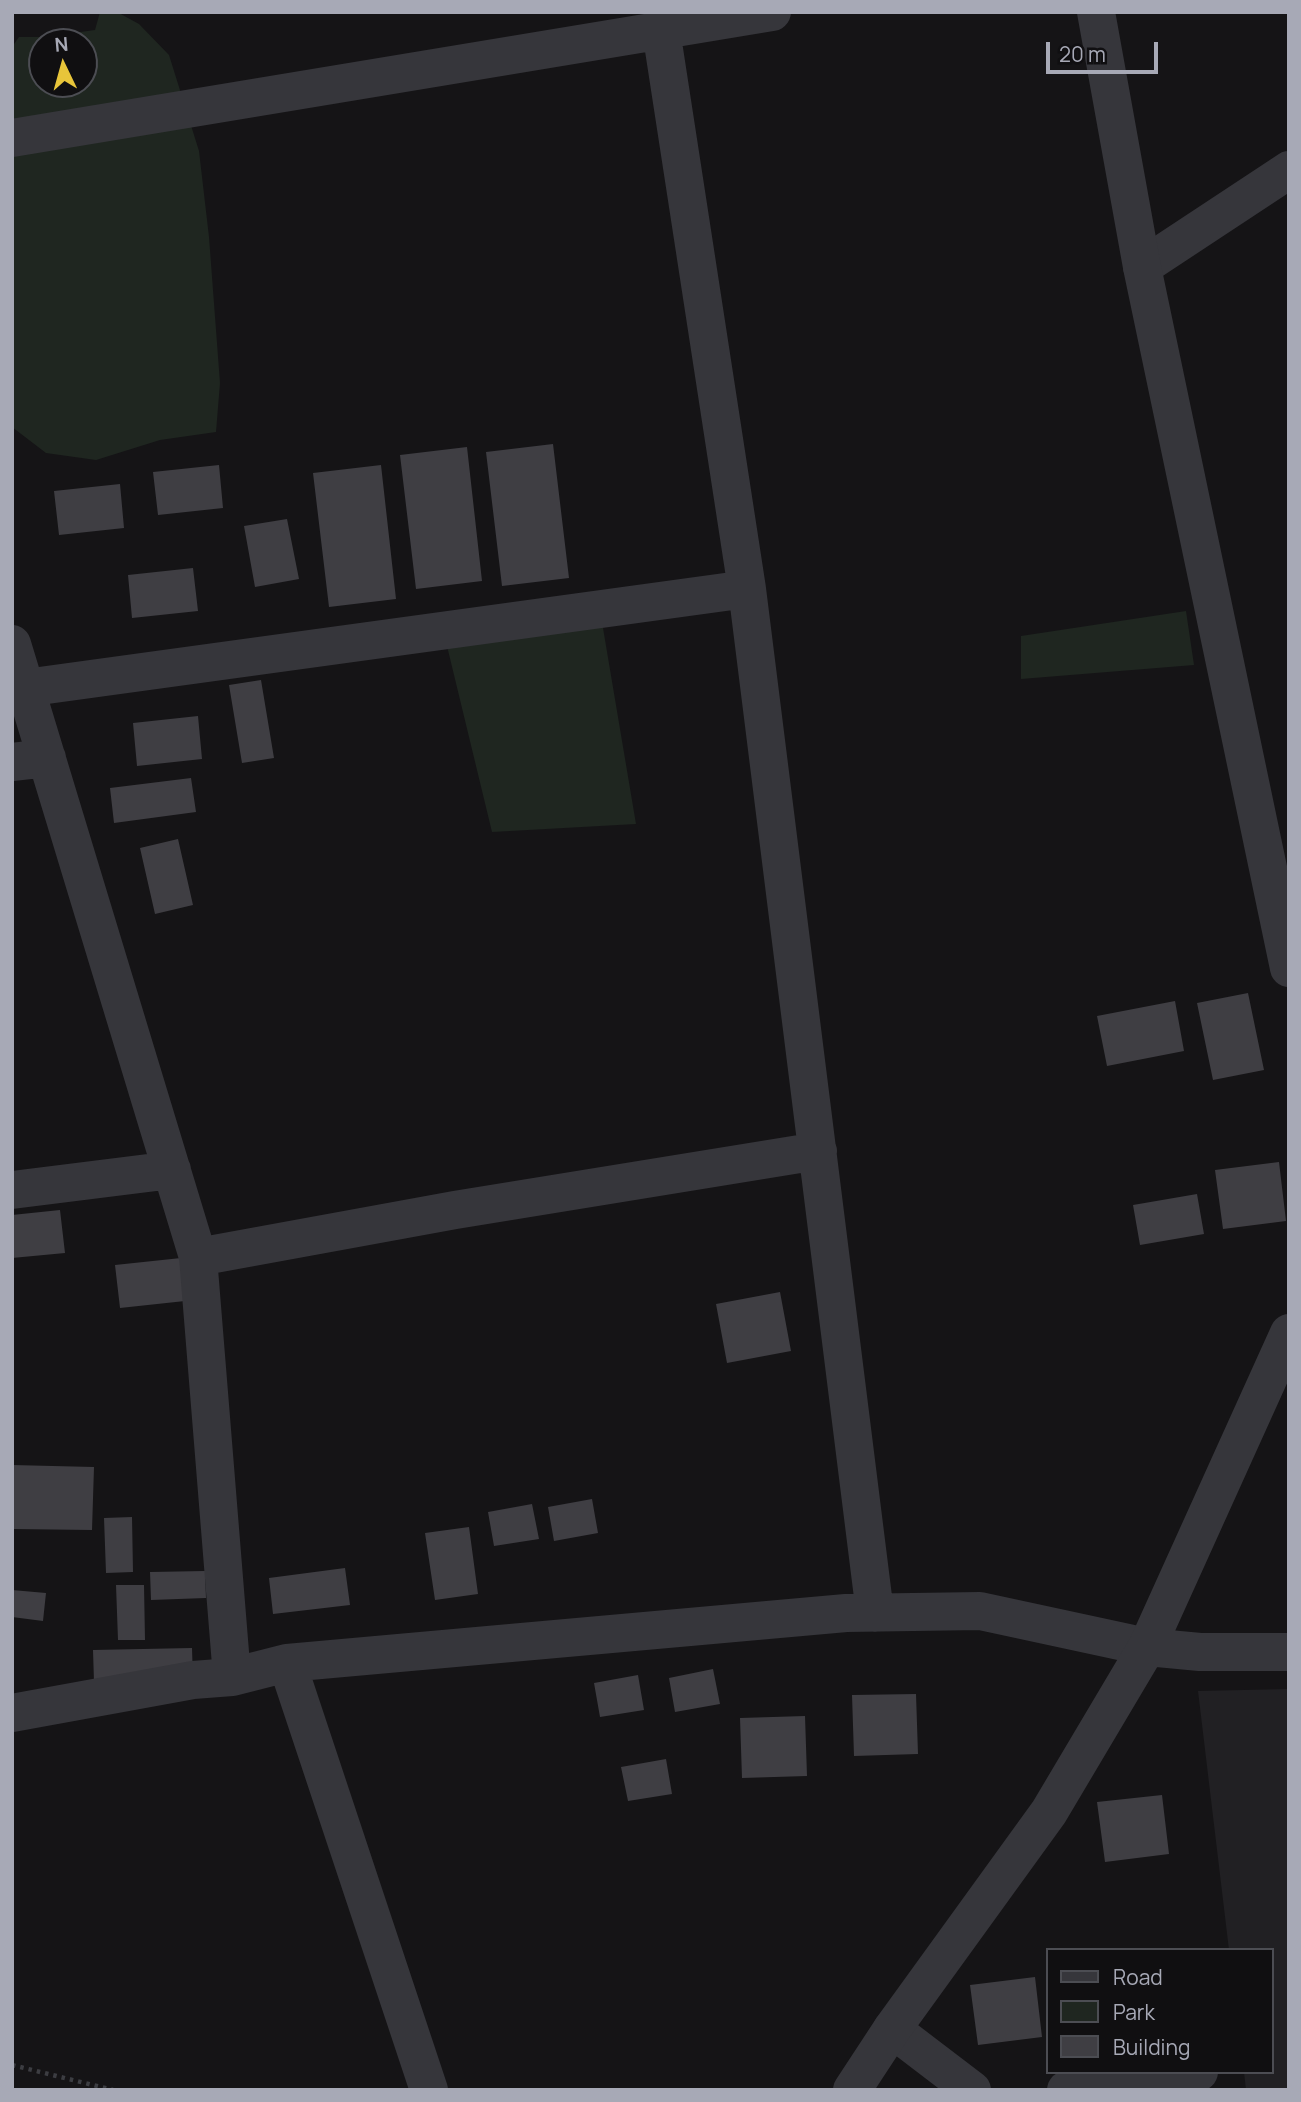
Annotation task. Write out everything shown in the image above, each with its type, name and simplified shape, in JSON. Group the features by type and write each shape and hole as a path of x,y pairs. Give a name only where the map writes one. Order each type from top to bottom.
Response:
{"street":[{"path":"12,138 596,27 661,30 772,12"},
{"path":"1096,12 1142,267 1289,968"},
{"path":"661,30 747,589 875,1613"},
{"path":"1142,267 1289,170"},
{"path":"25,688 747,589"},
{"path":"12,643 25,688 30,760 172,1170 198,1257 232,1678"},
{"path":"198,1257 455,1210 818,1151"},
{"path":"12,1190 172,1170"},
{"path":"852,2090 892,2029 1049,1812 1147,1647 1289,1333"},
{"path":"12,1713 192,1680 232,1678 287,1663 846,1613 981,1611 1147,1647 1200,1652 1289,1652"},
{"path":"287,1663 429,2090"},
{"path":"892,2029 972,2090"},
{"path":"1066,2090 1184,2074"}],"path":[{"path":"12,2065 113,2090"}],"shaded area":[{"path":"1289,1689 1289,2090 1246,2090 1244,2074 1273,2074 1273,1948 1229,1948 1198,1691"}],"green space":[{"path":"100,12 117,12 139,24 169,55 199,151 209,237 220,383 216,432 160,440 96,460 46,453 12,427 12,47 19,37 28,37 28,98 98,98 98,28 96,28"},
{"path":"1186,611 1194,665 1021,679 1021,636"},
{"path":"602,622 636,824 492,832 447,646"}],"building":[{"path":"553,444 569,578 502,586 486,452"},
{"path":"467,447 482,581 416,589 400,455"},
{"path":"219,465 223,508 158,515 153,472"},
{"path":"381,465 396,599 329,607 313,473"},
{"path":"120,484 124,528 59,535 54,491"},
{"path":"287,519 299,579 255,587 244,526"},
{"path":"193,568 198,611 132,618 128,575"},
{"path":"261,680 274,758 242,763 229,685"},
{"path":"198,716 202,759 137,766 133,723"},
{"path":"191,778 196,812 114,823 110,788"},
{"path":"178,839 193,905 155,914 140,848"},
{"path":"1248,993 1264,1070 1213,1080 1197,1003"},
{"path":"1175,1001 1184,1051 1107,1066 1097,1016"},
{"path":"1279,1162 1286,1221 1223,1229 1215,1170"},
{"path":"1197,1194 1204,1234 1140,1245 1133,1205"},
{"path":"60,1210 65,1253 12,1258 12,1215"},
{"path":"181,1258 185,1301 120,1308 115,1265"},
{"path":"780,1292 791,1351 727,1363 716,1304"},
{"path":"12,1465 94,1467 92,1530 12,1529"},
{"path":"592,1499 598,1533 554,1541 548,1507"},
{"path":"532,1504 539,1539 494,1546 488,1512"},
{"path":"132,1517 133,1572 106,1573 104,1518"},
{"path":"469,1527 478,1594 435,1600 425,1533"},
{"path":"345,1568 350,1605 273,1614 269,1578"},
{"path":"205,1571 206,1598 151,1600 150,1572"},
{"path":"116,1585 144,1585 145,1640 118,1640"},
{"path":"12,1590 46,1593 43,1621 12,1617"},
{"path":"192,1648 193,1680 94,1682 93,1650"},
{"path":"713,1669 720,1704 675,1712 669,1678"},
{"path":"638,1675 644,1710 600,1717 594,1683"},
{"path":"916,1694 918,1754 854,1756 852,1695"},
{"path":"805,1716 807,1776 742,1778 740,1718"},
{"path":"666,1759 672,1794 628,1801 621,1767"},
{"path":"1162,1795 1169,1854 1105,1862 1097,1802"},
{"path":"1035,1977 1042,2037 978,2045 970,1985"}]}
